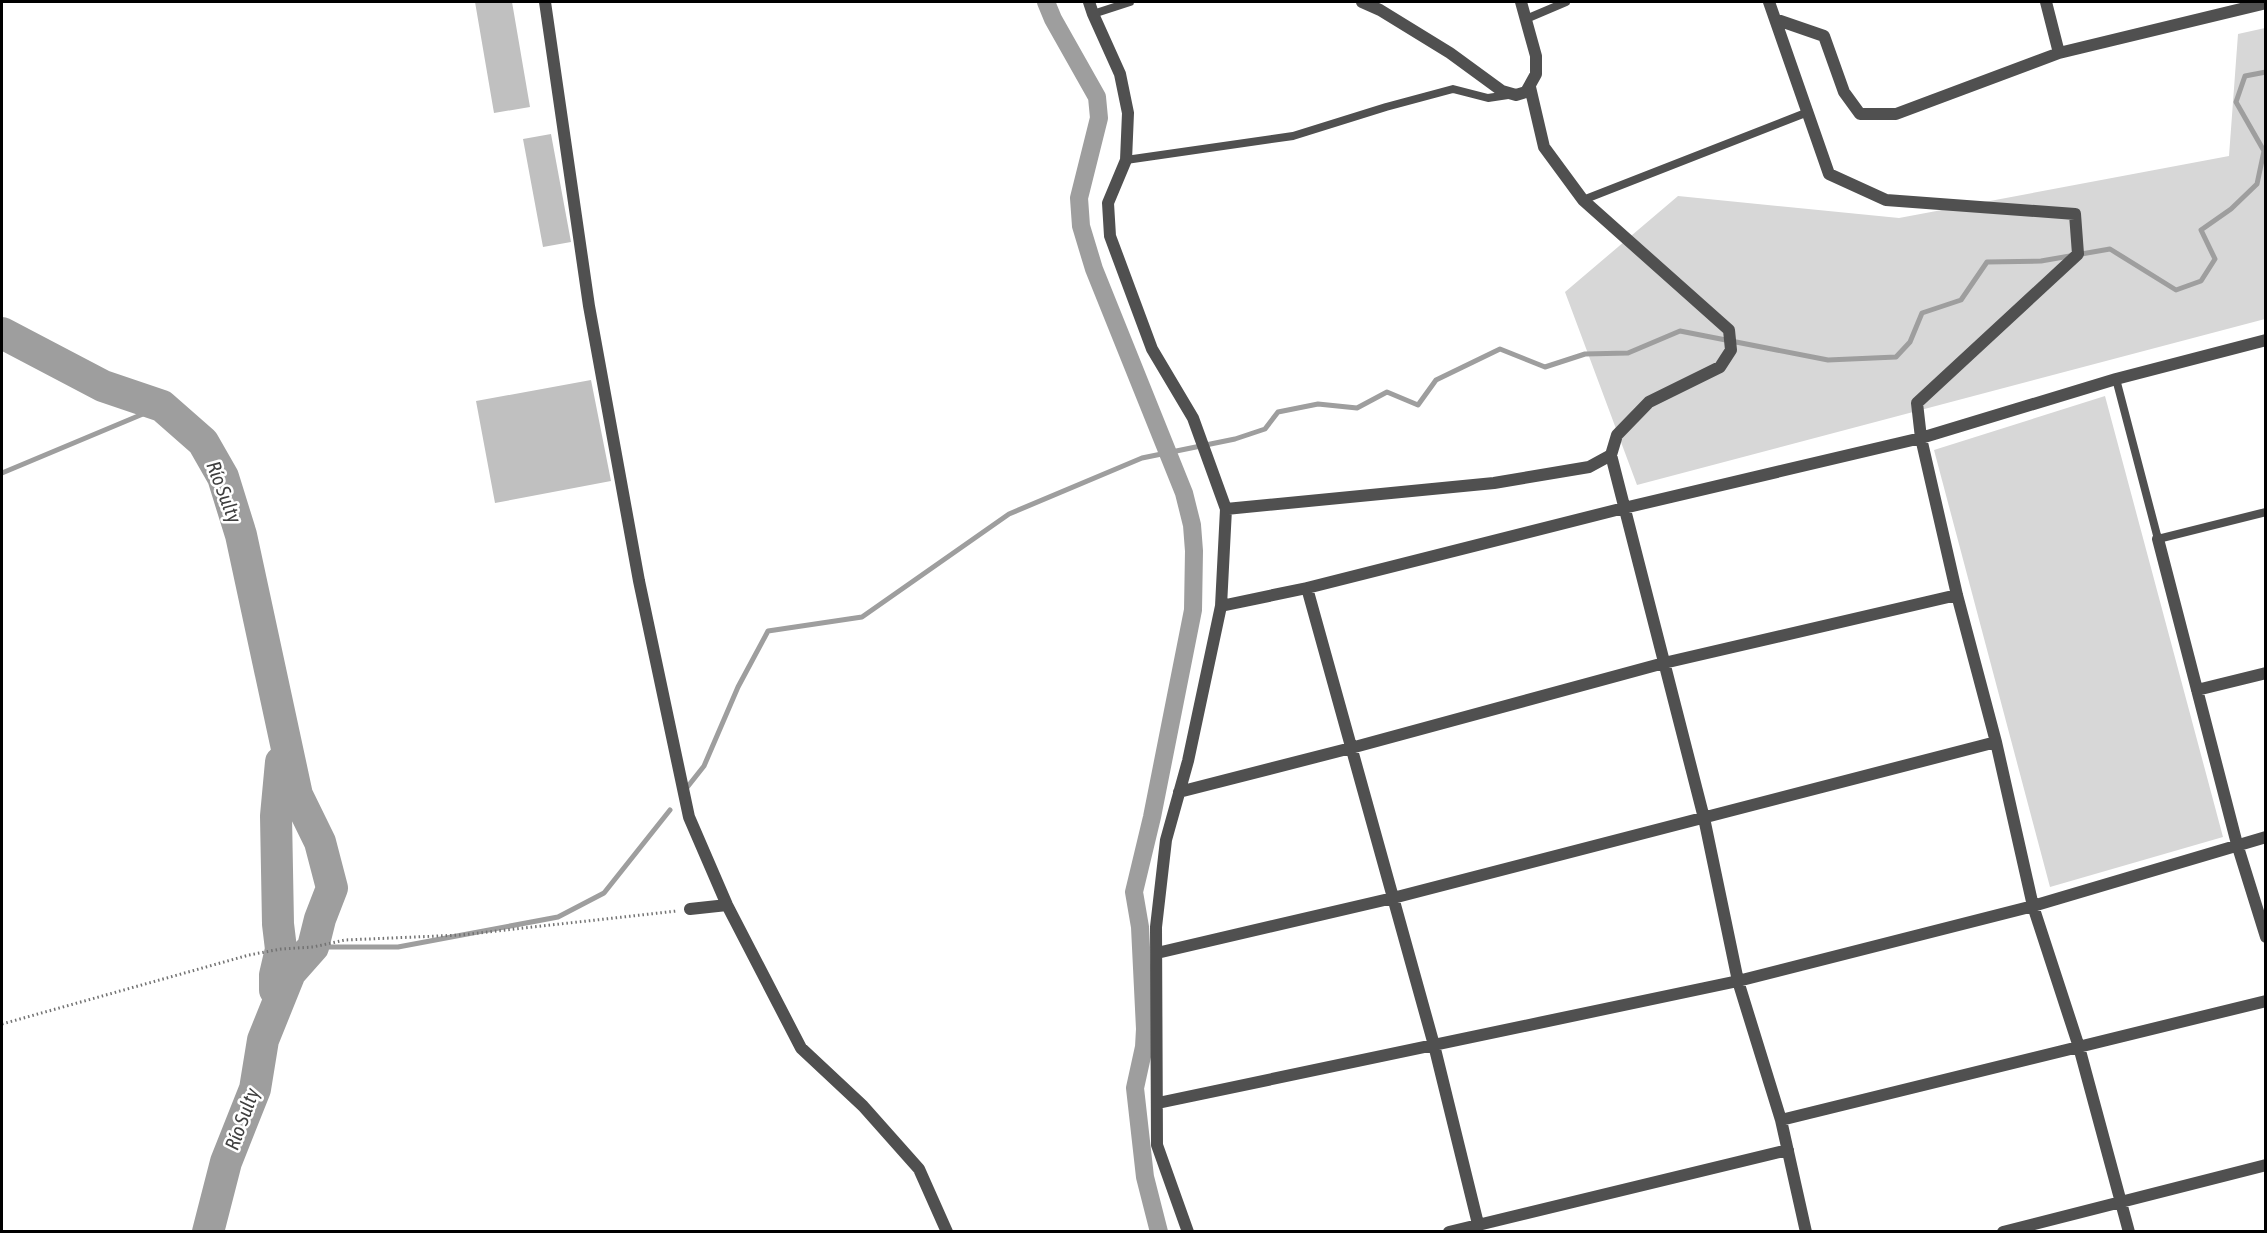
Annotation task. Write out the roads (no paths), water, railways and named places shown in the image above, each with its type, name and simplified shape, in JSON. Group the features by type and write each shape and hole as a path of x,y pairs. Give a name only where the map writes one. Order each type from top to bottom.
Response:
{"street":[{"path":"545,2 590,306 639,581 689,817 727,905 801,1048 863,1106 920,1168 947,1232"},
{"path":"1089,2 1120,74 1128,113 1126,160 1108,203 1110,236 1152,349 1193,418 1227,509 1221,606 1188,761 1166,840 1156,927 1157,1145 1188,1232"},
{"path":"1362,2 1380,10 1450,53 1502,91 1516,95 1526,92 1536,74 1536,56 1521,2"},
{"path":"1769,2 1829,174 1886,200 2075,214 2078,254 1917,403 1921,438 1957,595 1996,742 2033,906 2079,1047 2129,1232"},
{"path":"2046,2 2059,53"},
{"path":"1775,19 1824,36 1844,92 1860,114 1896,114 2059,53 2265,3"},
{"path":"1530,87 1544,147 1583,200 1730,330 1731,350 1720,367 1649,402 1617,435 1611,455 1704,818 1738,981 1781,1120 1806,1232"},
{"path":"1221,606 1306,588 1624,508 1921,438 2116,379 2265,340"},
{"path":"1227,509 1494,483 1590,468 1611,455"},
{"path":"2158,539 2237,844 2265,937"},
{"path":"1306,588 1434,1045 1479,1228"},
{"path":"1179,792 1664,663 1957,595"},
{"path":"2197,690 2265,673"},
{"path":"1157,953 1393,898 1996,742"},
{"path":"1158,1103 1738,981 2033,906 2265,837"},
{"path":"690,909 727,905"},
{"path":"1781,1120 2265,1001"},
{"path":"1449,1232 1479,1228 1788,1150"},
{"path":"2002,1232 2265,1165"}],"lane":[{"path":"1093,14 1130,2"},
{"path":"1526,19 1566,2"},
{"path":"1126,160 1293,136 1453,89 1488,98 1513,94"},
{"path":"1583,200 1808,112"},
{"path":"2116,379 2158,539 2265,512"}],"waterway":[{"path":"1046,2 1053,19 1097,97 1099,118 1079,198 1081,226 1094,269 1184,493 1192,525 1193,610 1152,817 1134,892 1140,927 1145,1029 1144,1047 1135,1088 1145,1177 1159,1232"},
{"path":"685,790 704,766 738,687 768,631 862,617 1009,514 1142,458 1235,439 1265,429 1278,412 1318,404 1357,408 1387,392 1418,405 1436,380 1500,349 1545,367 1585,354 1628,353 1680,331 1828,360 1896,357 1910,342 1922,313 1961,300 1987,262 2041,261 2110,249 2176,290 2201,281 2215,259 2201,230 2231,209 2257,184 2264,151 2236,102 2245,76 2266,72"},
{"name":"Río Sulty","path":"2,333 103,386 162,406 203,442 223,477 241,535 297,795 320,842 332,888 320,919 313,947 290,973 263,1040 255,1089 226,1162 208,1232"},
{"path":"2,473 162,406"},
{"name":"Río Sulty","path":"275,990 275,975 281,949 278,924 276,816 281,762"},
{"path":"313,947 398,947 558,917 604,893 670,810"}]}
